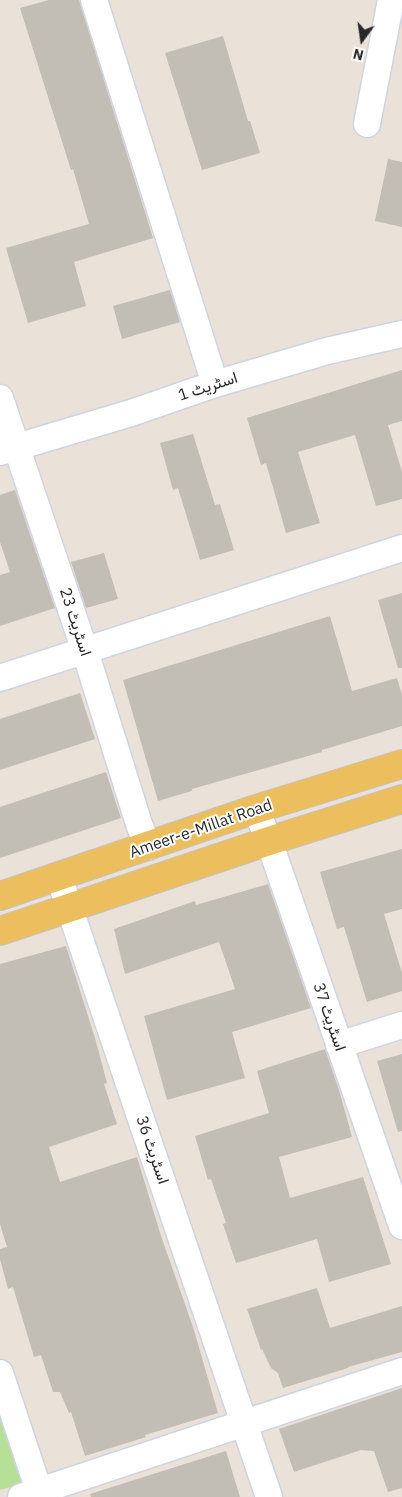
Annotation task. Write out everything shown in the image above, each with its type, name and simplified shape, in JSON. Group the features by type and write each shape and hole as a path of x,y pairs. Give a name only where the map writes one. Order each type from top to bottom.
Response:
{"main road":[{"name":"Ameer-e-Millat Road","path":"0,896 256,809 402,764"},
{"name":"Ameer-e-Millat Road","path":"0,931 269,841 402,799"}],"street":[{"path":"94,0 215,384"},
{"path":"366,124 391,0"},
{"name":"اسٹریٹ 1","path":"8,449 131,413 215,384 327,351 402,334"},
{"name":"اسٹریٹ 23","path":"0,398 8,449 85,651 139,824 148,846"},
{"path":"0,678 402,548"},
{"name":"اسٹریٹ 37","path":"256,809 269,841 402,1226"},
{"name":"اسٹریٹ 36","path":"59,877 269,1497"},
{"path":"339,1045 402,1025"},
{"path":"0,1372 34,1495 402,1371"}],"green space":[{"path":"0,1394 31,1481 0,1490"}],"building":[{"path":"49,0 79,0 153,238 74,262 86,306 28,323 6,248 89,224 20,8"},
{"path":"223,36 248,121 250,121 260,153 202,170 165,53"},
{"path":"388,159 402,162 402,227 375,221"},
{"path":"170,290 180,322 122,339 113,306"},
{"path":"402,370 402,421 388,425 402,472 402,499 376,506 355,435 298,452 320,523 286,533 266,463 261,465 247,418"},
{"path":"193,434 215,505 220,504 234,550 200,560 178,488 173,490 160,443"},
{"path":"15,490 55,608 0,626 0,575 10,572 0,542 0,495"},
{"path":"104,553 118,599 86,608 71,562"},
{"path":"402,593 402,668 398,668 378,600"},
{"path":"330,616 352,691 397,678 402,695 402,726 158,801 123,680"},
{"path":"80,693 95,739 0,770 0,719"},
{"path":"106,772 121,818 0,858 0,807"},
{"path":"402,849 402,909 384,914 402,973 402,991 367,1002 344,927 337,929 320,872"},
{"path":"268,884 311,1008 232,1032 245,1078 167,1100 144,1016 235,989 219,942 125,974 114,929 195,901 196,905"},
{"path":"66,946 95,1038 107,1083 104,1084 117,1124 49,1147 60,1182 137,1157 161,1236 193,1327 218,1413 145,1435 146,1437 85,1456 71,1412 69,1413 60,1392 53,1392 41,1355 34,1357 13,1287 8,1289 0,1259 0,1249 7,1247 0,1224 0,964"},
{"path":"325,1049 352,1137 279,1157 290,1198 363,1177 391,1264 329,1282 317,1239 236,1263 223,1224 226,1223 211,1179 208,1180 195,1136 269,1113 257,1071"},
{"path":"402,1054 402,1131 398,1132 377,1061"},
{"path":"317,1288 330,1328 402,1306 402,1352 283,1388 278,1373 271,1368 261,1350 247,1309"},
{"path":"402,1388 402,1488 388,1492 374,1451 361,1450 294,1472 279,1429"},
{"path":"226,1451 240,1497 91,1497 90,1494"}]}
